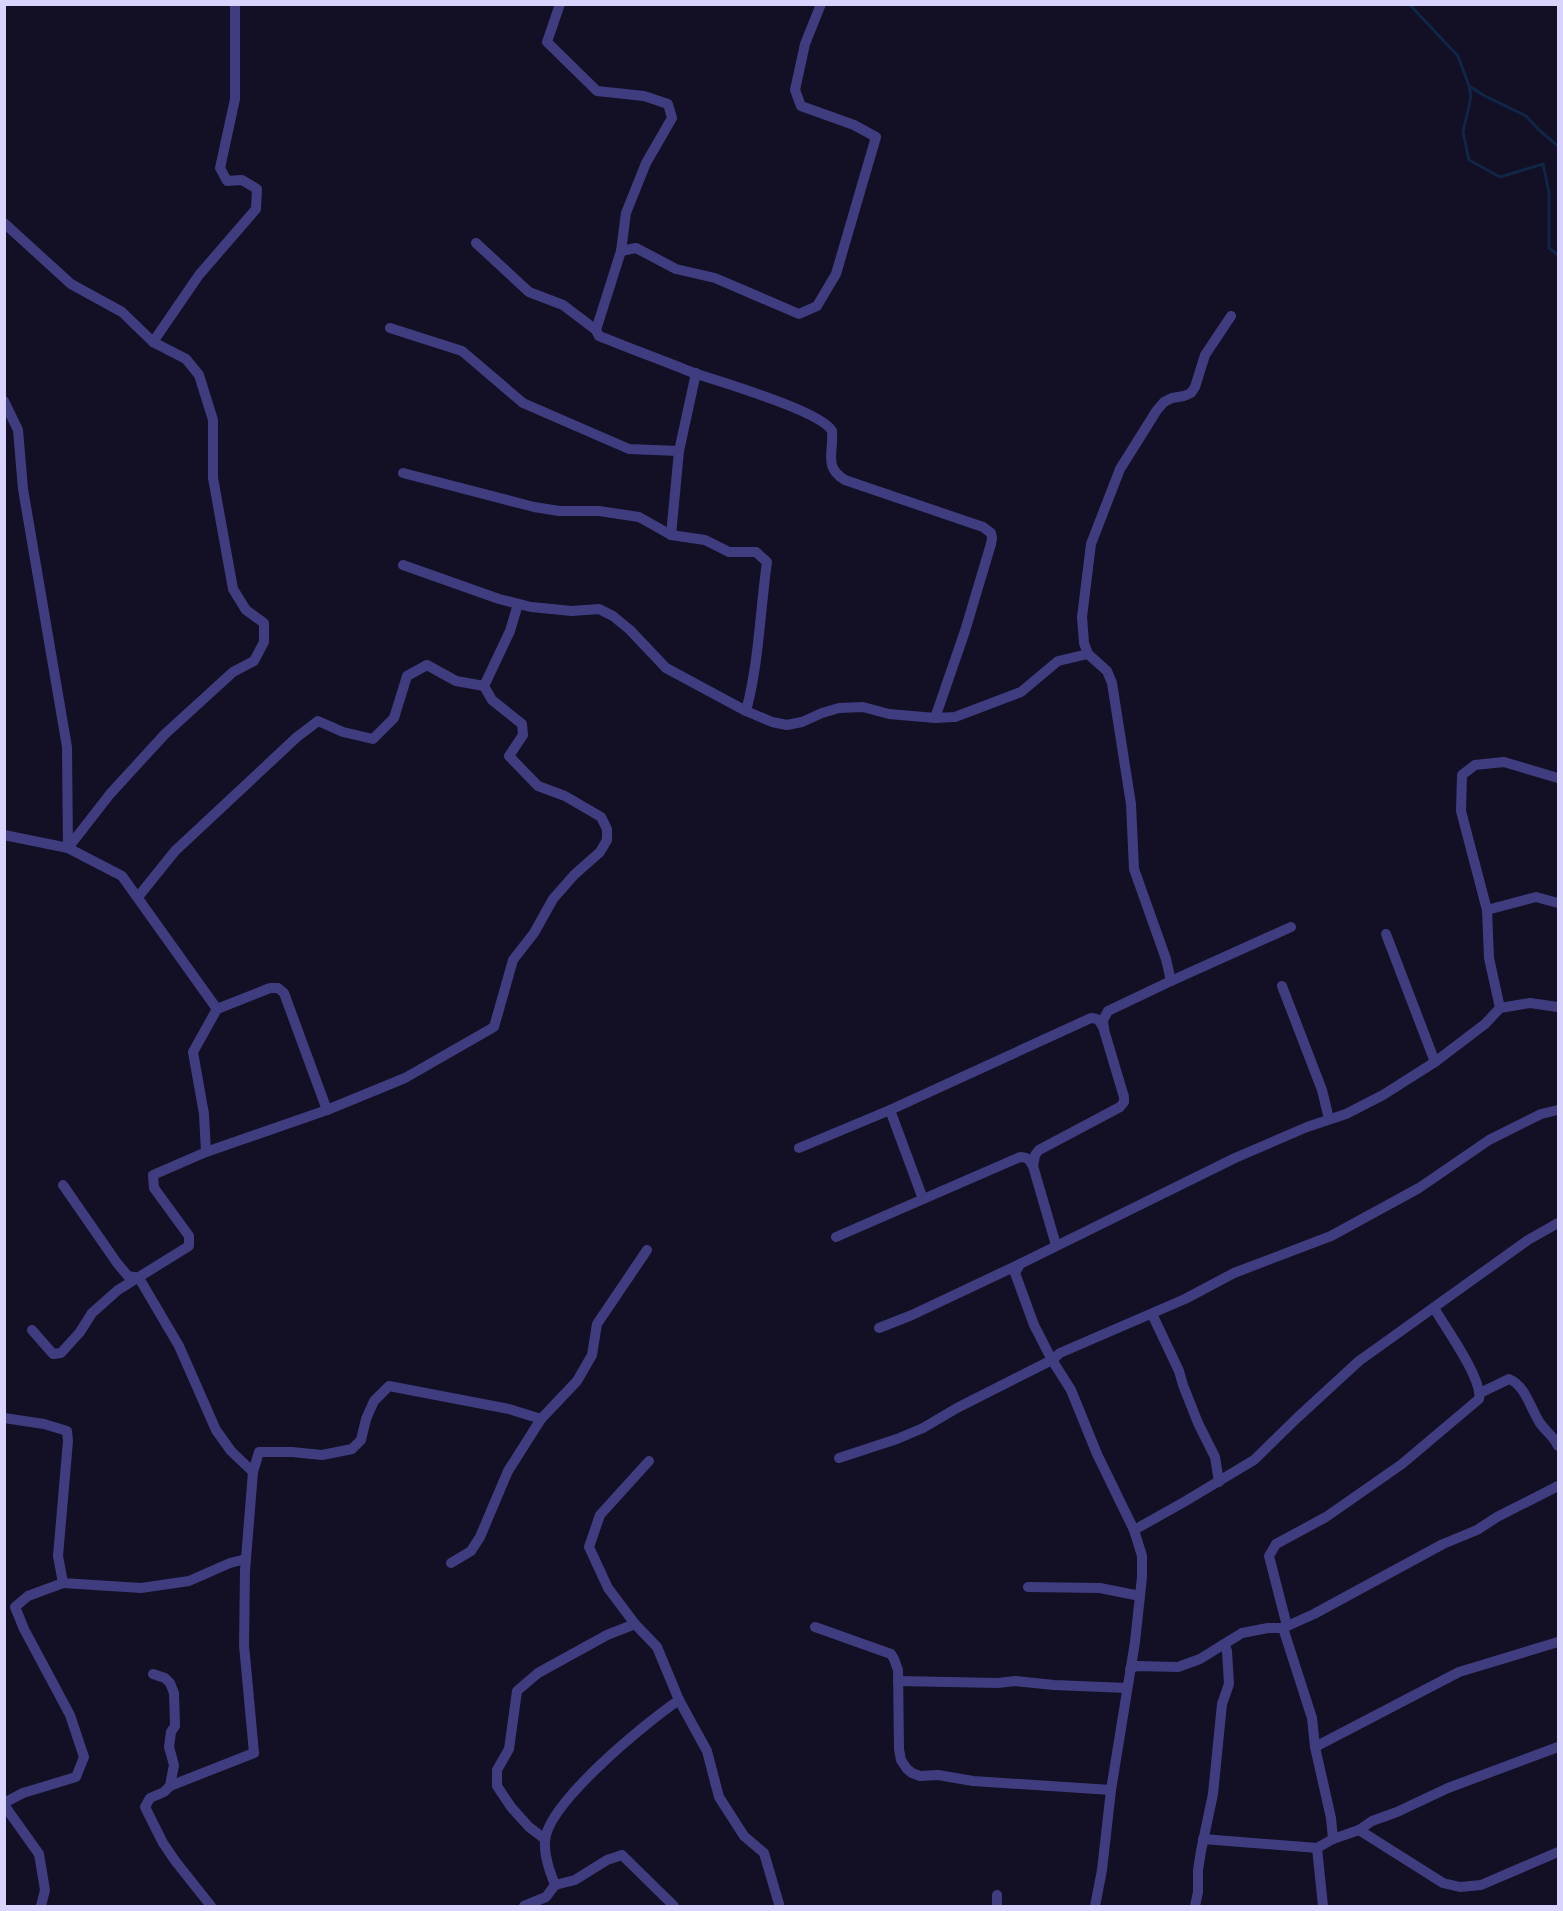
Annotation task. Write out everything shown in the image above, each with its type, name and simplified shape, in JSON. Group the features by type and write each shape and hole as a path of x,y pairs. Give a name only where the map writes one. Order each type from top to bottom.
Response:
{"street":[{"path":"153,342 199,275 256,209 257,189 242,180 227,181 220,168 235,99 235,4"},
{"path":"560,4 547,42 555,51 597,91 644,96 668,104 672,118 646,163 626,213 621,251 596,330"},
{"path":"621,251 636,249 676,269 715,278 800,314 817,306 836,274 876,137 854,125 801,106 795,90 805,44 821,4"},
{"path":"4,223 71,284 122,312 153,342 186,359 199,375 212,411 213,478 233,589 246,610 264,623 264,642 254,661 233,672 165,734 110,794 68,848"},
{"path":"476,243 529,292 563,305 596,330 599,336 773,399 825,422 832,431 830,457 832,468 845,480 991,532 993,538 965,631 935,718"},
{"path":"1171,981 1166,959 1134,869 1131,804 1112,683 1107,671 1088,654 1084,644 1082,616 1091,544 1120,469 1164,402 1191,393 1205,355 1231,316"},
{"path":"390,328 462,351 523,403 629,448 679,452"},
{"path":"671,534 679,452 696,373"},
{"path":"4,401 18,430 23,489 67,747 68,848"},
{"path":"403,473 534,507 559,511 599,511 639,517 671,534 705,540 729,552 756,552 768,562 756,658 746,711"},
{"path":"403,565 499,599 531,607 599,609 613,616 630,630 666,668 746,711 772,722 787,725 802,722 839,708 863,707 889,714 935,718 956,717 1021,692 1058,661 1088,654"},
{"path":"484,686 510,631 518,604"},
{"path":"138,897 175,852 297,737 318,721 343,732 373,739 394,718 407,676 427,665 456,681 484,686"},
{"path":"32,1330 53,1354 61,1353 80,1332 92,1313 118,1290 189,1246 189,1236 154,1188 153,1175 206,1152 327,1110 405,1078 494,1027 513,960 534,933 553,899 574,875 600,852 607,840 607,830 601,817 565,796 538,786 509,756 523,735 522,724 492,700 484,686"},
{"path":"1500,1008 1489,958 1487,910 1461,811 1462,775 1475,765 1504,762 1558,778"},
{"path":"4,835 68,848 122,876 217,1009"},
{"path":"1487,910 1536,897 1558,903"},
{"path":"1104,1030 1103,1020 1108,1011 1292,927"},
{"path":"1386,934 1435,1062"},
{"path":"1282,986 1322,1090 1329,1119"},
{"path":"206,1152 204,1114 193,1052 217,1009 270,988 278,988 284,993 327,1110"},
{"path":"879,1328 912,1315 1020,1264 1235,1158 1346,1114 1383,1095 1435,1062 1485,1024 1500,1008 1530,1004 1558,1007"},
{"path":"799,1148 890,1110 1091,1018 1096,1018 1104,1030 1124,1102 1120,1107 1039,1150 1035,1155 1033,1166"},
{"path":"890,1110 923,1199"},
{"path":"839,1458 923,1428 1052,1360 1060,1353 1152,1314 1234,1273 1331,1236 1419,1188 1489,1140 1541,1114 1558,1110"},
{"path":"836,1237 1020,1157 1029,1159 1033,1166 1056,1245"},
{"path":"63,1185 117,1263 128,1276 139,1278 179,1346 216,1430 231,1451 253,1472"},
{"path":"1134,1530 1254,1460 1359,1360 1528,1240 1558,1222"},
{"path":"452,1563 471,1551 480,1537 508,1471 541,1419 577,1381 592,1354 597,1324 647,1250"},
{"path":"1020,1264 1015,1273 1034,1325 1071,1390 1097,1454 1134,1530 1142,1556 1140,1596 1095,1906"},
{"path":"1333,1839 1331,1818 1315,1747 1312,1718 1285,1627 1269,1556 1275,1544 1326,1517 1402,1464 1479,1399 1480,1393 1470,1368 1434,1308"},
{"path":"1152,1314 1179,1371 1198,1423 1215,1457 1219,1482"},
{"path":"1480,1393 1509,1379 1515,1381 1521,1387 1540,1424 1554,1437 1558,1446"},
{"path":"211,1906 163,1843 145,1807 150,1798 164,1792 170,1786 254,1753 244,1645 246,1559 253,1472 259,1452 322,1455 352,1449 361,1440 366,1419 374,1401 389,1386 509,1409 541,1419"},
{"path":"4,1418 44,1424 67,1431 58,1556 63,1583"},
{"path":"649,1461 600,1515 589,1547 608,1588 635,1624 657,1647 679,1700 706,1751 719,1797 744,1836 764,1853 778,1904"},
{"path":"1130,1669 1137,1666 1178,1667 1200,1659 1242,1633 1285,1627 1314,1614 1443,1545 1477,1530 1497,1517 1558,1486"},
{"path":"41,1906 45,1890 39,1854 4,1804 23,1793 76,1777 84,1757 70,1715 24,1629 15,1607 28,1596 63,1583 141,1588 189,1581 230,1563 246,1559"},
{"path":"1028,1587 1101,1588 1140,1596"},
{"path":"545,1839 529,1827 497,1786 497,1770 509,1749 517,1691 538,1673 607,1635 635,1624"},
{"path":"815,1627 891,1654 898,1670 899,1749 901,1760 912,1773 920,1776 938,1775 973,1781 1112,1790"},
{"path":"1315,1747 1459,1672 1558,1642"},
{"path":"1195,1906 1198,1892 1198,1870 1213,1794 1222,1704 1229,1684 1227,1651 1224,1644"},
{"path":"153,1674 165,1678 174,1693 175,1726 171,1732 169,1747 174,1765 170,1786"},
{"path":"898,1681 998,1683 1015,1681 1127,1688"},
{"path":"555,1885 549,1867 545,1839 556,1813 581,1784 656,1716 679,1700"},
{"path":"1203,1839 1317,1848 1448,1788 1558,1747"},
{"path":"1359,1830 1443,1883 1460,1887 1481,1885 1558,1852"},
{"path":"1317,1848 1323,1906"},
{"path":"524,1906 546,1897 555,1885 575,1880 607,1860 622,1855 674,1906"},
{"path":"997,1895 997,1906"}],"waterway":[{"path":"1409,4 1458,56 1471,97 1463,132 1469,160 1500,177 1543,164 1549,192 1549,248 1558,255"},
{"path":"1469,86 1526,116 1558,146"}]}
